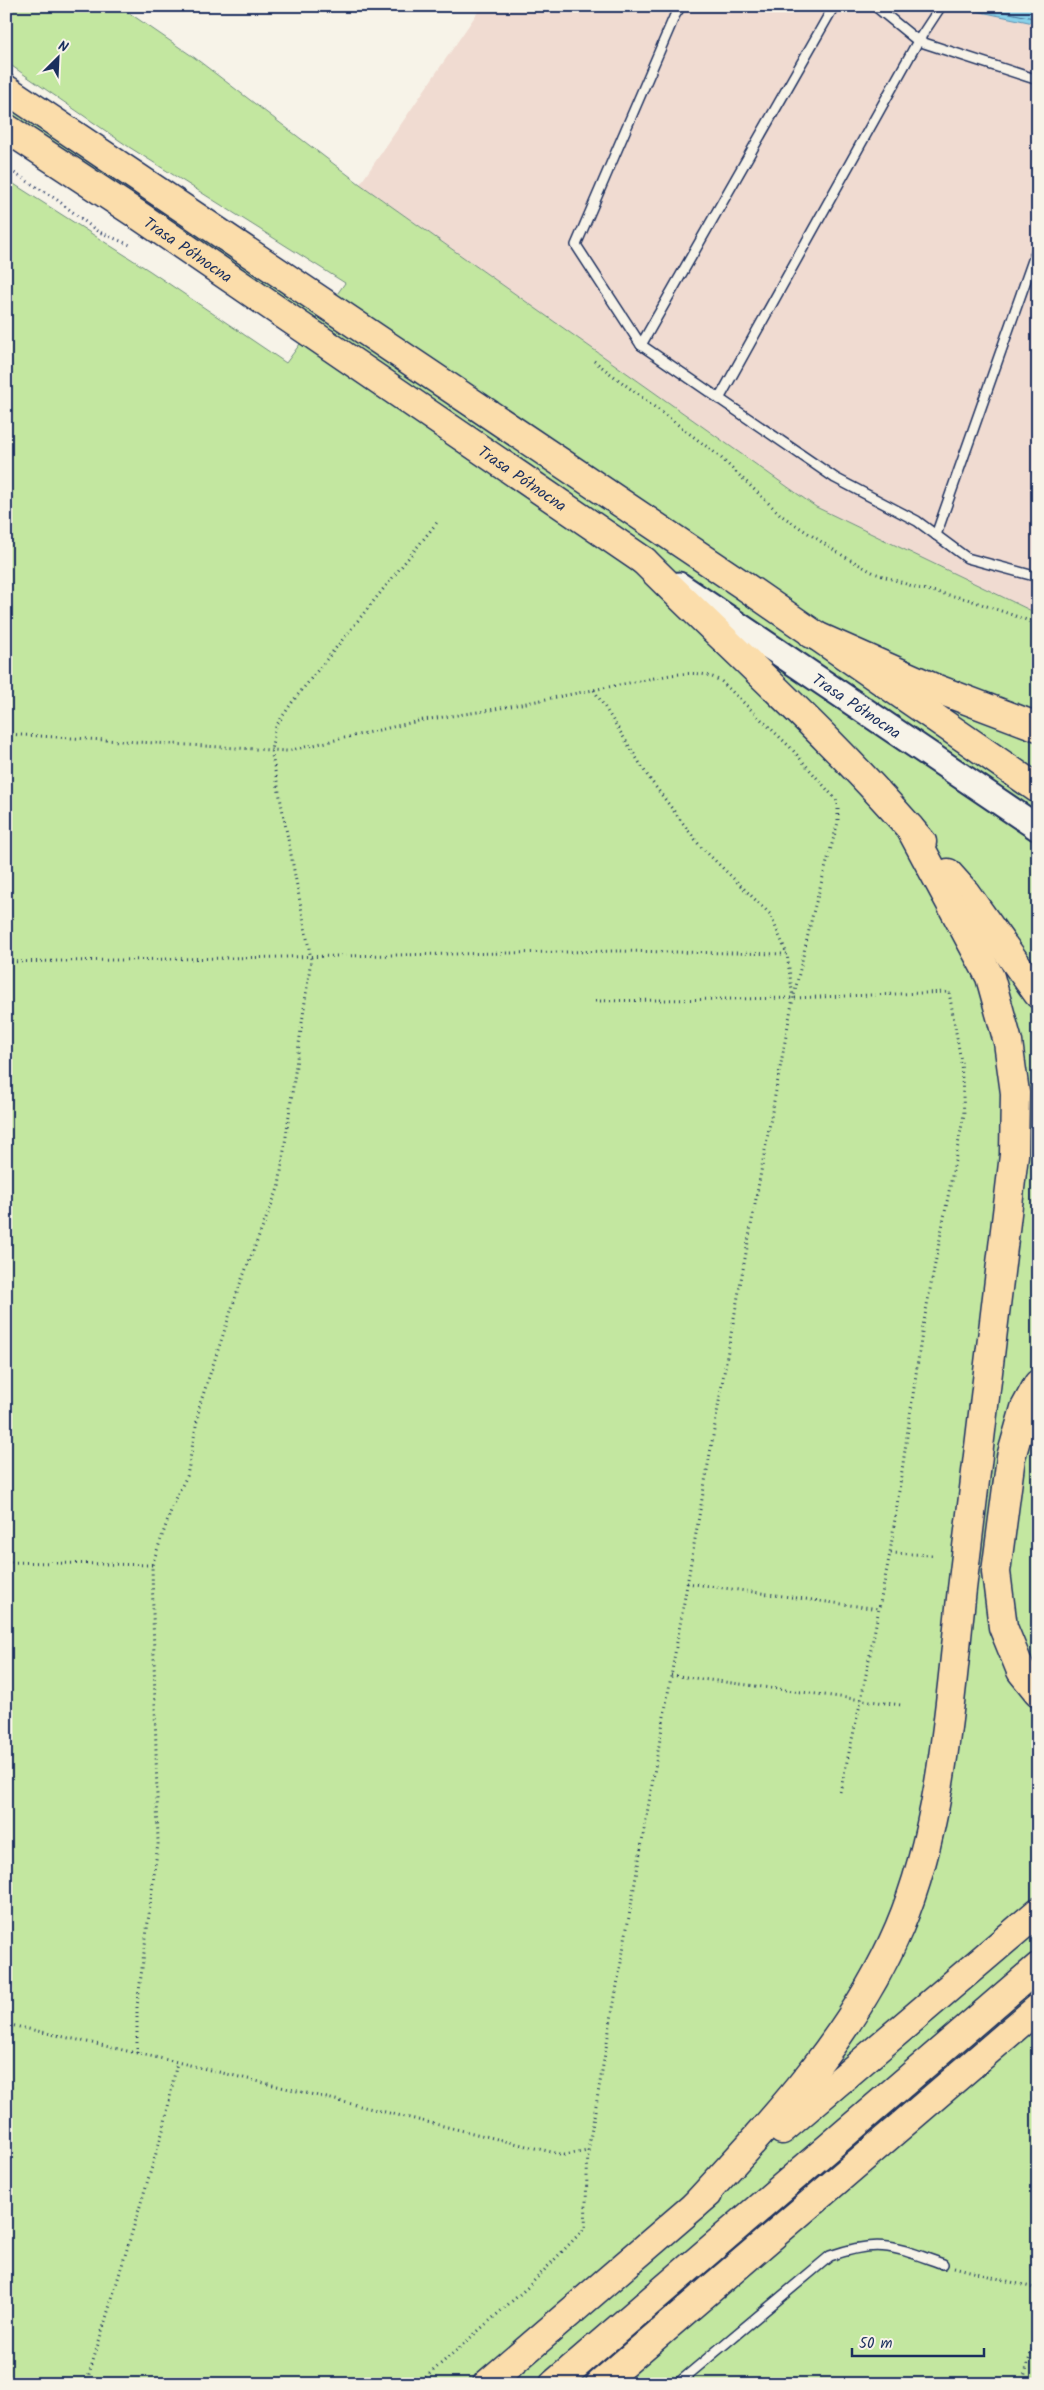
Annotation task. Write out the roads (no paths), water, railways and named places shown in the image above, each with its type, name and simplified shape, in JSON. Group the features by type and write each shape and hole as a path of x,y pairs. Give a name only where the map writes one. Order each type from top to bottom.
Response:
{"main road":[{"name":"Trasa Północna","path":"6,89 743,585 1038,789"},
{"name":"Trasa Północna","path":"6,128 158,228 644,561"},
{"path":"644,561 731,648 789,699 865,776 965,892 1038,994"},
{"path":"812,634 932,688 1038,727"},
{"path":"695,2205 790,2102 827,2054 867,1994 900,1927 920,1866 942,1762 1014,1155 1015,1093 1008,1042 990,977 910,828"},
{"path":"1038,1384 1025,1408 1011,1457 996,1572 1003,1627 1021,1670 1038,1692"},
{"path":"487,2384 1038,1912"},
{"path":"554,2384 1038,1967"},
{"path":"600,2384 1038,2008"},
{"path":"989,2050 1038,2020"}],"street":[{"name":"Trasa Północna","path":"644,561 1038,828"}],"lane":[{"path":"681,6 675,15 576,245 641,345 835,478 917,521 966,558 1038,577"},
{"path":"641,345 834,6"},
{"path":"875,6 918,41 1038,80"},
{"path":"719,399 918,41 941,6"},
{"path":"936,535 1038,246"},
{"path":"677,2384 830,2256 857,2246 891,2246 943,2264"}],"water":[{"path":"969,6 1038,6 1038,24 967,9"}]}
